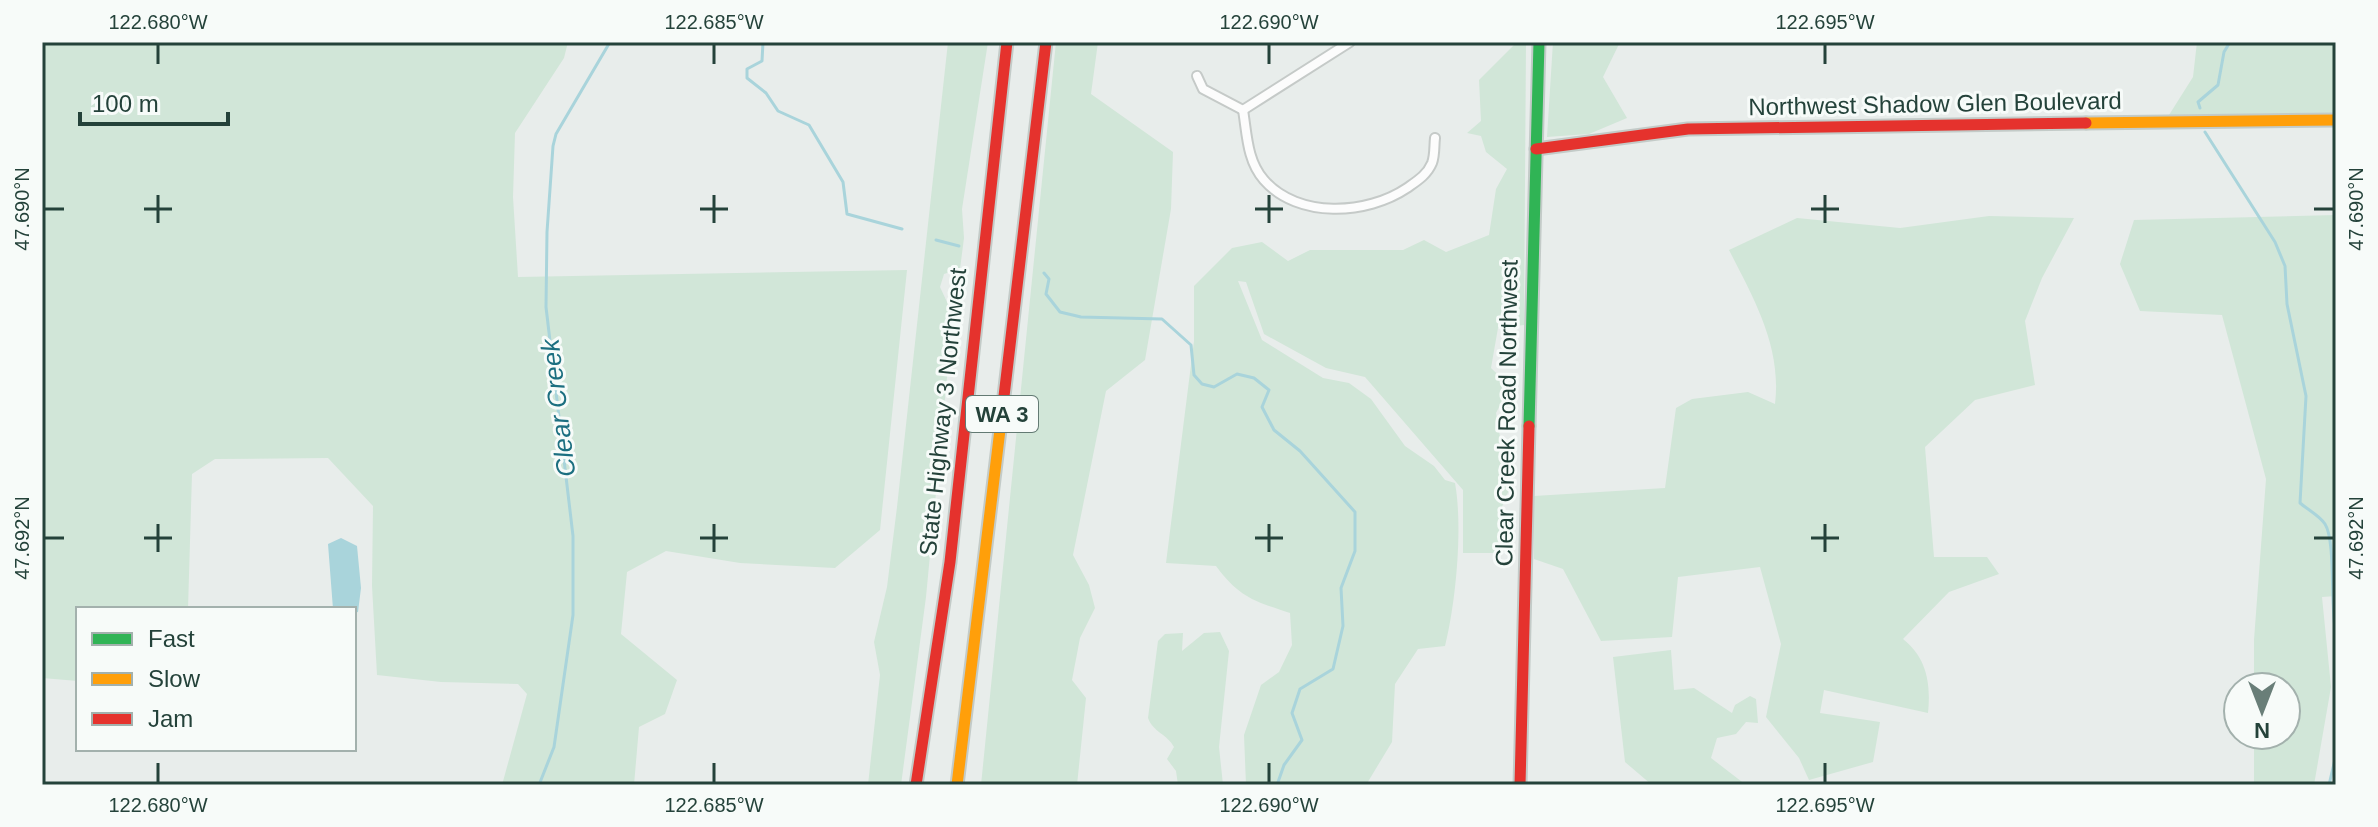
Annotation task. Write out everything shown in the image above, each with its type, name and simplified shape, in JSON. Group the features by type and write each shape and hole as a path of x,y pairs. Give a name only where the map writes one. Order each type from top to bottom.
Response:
{"main road":[{"name":"State Highway 3 Northwest","path":"916,785 950,562 1007,42"},
{"name":"WA 3","path":"957,785 1046,42"},
{"name":"Clear Creek Road Northwest","path":"1520,785 1539,42"},
{"name":"Northwest Shadow Glen Boulevard","path":"1536,149 1583,146 1644,133 1688,129 2336,120"}],"street":[{"path":"1243,110 1350,42"},
{"path":"1197,76 1203,89 1243,110"},
{"path":"1243,110 1249,151 1263,179 1290,198 1329,208 1361,208 1391,199 1424,176 1432,164 1435,138"}],"green space":[{"path":"42,42 568,42 564,58 515,133 513,197 518,277 907,270 880,530 835,568 740,563 666,551 627,572 621,634 677,680 665,714 639,727 634,785 502,785 527,694 518,684 441,682 377,675 372,586 373,506 328,458 215,459 192,474 188,607 76,607 76,681 42,678"},
{"path":"948,42 988,42 962,209 964,238 960,269 944,274 940,287 953,315 926,597 901,785 868,785 880,675 874,642 887,587 897,507"},
{"path":"1056,42 1098,42 1091,94 1173,152 1171,209 1145,360 1106,391 1073,555 1089,585 1095,608 1080,638 1072,680 1086,698 1077,785 981,785"},
{"path":"1517,42 1526,42 1524,325 1498,328 1491,368 1510,386 1496,413 1509,491 1503,505 1494,553 1463,553 1463,490 1365,377 1326,368 1264,334 1246,282 1238,281 1262,340 1323,378 1349,383 1371,399 1405,446 1434,466 1445,480 1455,483 1458,521 1455,587 1445,646 1418,649 1395,684 1392,742 1366,785 1246,785 1244,735 1261,685 1279,672 1292,645 1290,613 1240,592 1216,566 1166,563 1194,341 1194,286 1232,248 1262,242 1288,261 1310,250 1403,250 1424,240 1446,252 1489,235 1496,189 1507,169 1486,152 1481,136 1467,133 1481,121 1479,80"},
{"path":"1553,42 1620,42 1603,77 1627,118 1589,134 1547,137"},
{"path":"2197,42 2336,42 2336,113 2169,115 2193,77"},
{"path":"2336,215 2336,596 2322,597 2331,687 2314,785 2254,785 2254,751 2302,751 2302,671 2254,671 2266,479 2222,315 2140,311 2120,264 2134,220"},
{"path":"1989,216 2074,218 2042,278 2025,321 2035,385 1975,400 1925,447 1934,557 1987,557 1999,574 1949,592 1903,639 1917,654 1926,672 1928,713 1824,690 1820,713 1880,722 1873,762 1809,780 1799,758 1766,717 1781,644 1760,567 1678,577 1672,637 1601,641 1563,569 1534,559 1534,496 1665,488 1676,408 1692,399 1748,392 1775,404 1776,383 1770,343 1756,305 1729,250 1797,218 1900,228"},
{"path":"1220,632 1229,651 1219,747 1223,785 1178,785 1176,771 1167,759 1174,747 1148,718 1158,641 1165,634 1183,633 1182,651 1204,633"},
{"path":"1671,650 1674,690 1694,688 1732,713 1735,705 1750,696 1756,699 1758,723 1746,722 1736,734 1717,738 1711,758 1746,785 1652,785 1625,762 1613,657"}],"water":[{"path":"341,538 357,546 361,588 358,612 356,607 333,607 328,544"}],"waterway":[{"name":"Clear Creek","path":"539,785 554,747 573,615 573,536 546,307 553,146 556,134 610,42"},
{"path":"763,42 762,61 747,69 747,78 766,93 778,111 809,125 843,182 847,214 902,229"},
{"path":"2200,108 2198,102 2218,85 2224,52 2230,42"},
{"path":"2205,132 2275,242 2285,266 2287,304 2306,396 2300,503 2323,521 2328,533 2336,634"},
{"path":"936,240 959,246"},
{"path":"1044,273 1049,279 1046,294 1060,312 1081,317 1162,319 1191,345 1194,375 1202,384 1214,387 1237,374 1254,378 1269,390 1262,407 1274,430 1300,451 1355,512 1355,551 1341,588 1343,626 1333,669 1300,689 1292,713 1302,740 1284,765 1277,785"},
{"path":"2329,785 2336,755"}],"traffic: fast":[{"path":"1529,426 1539,42"}],"traffic: slow":[{"path":"2086,123 2336,120"},
{"path":"957,785 1002,413"}],"traffic: jam":[{"path":"916,785 950,562 1007,42"},
{"path":"1002,413 1046,42"},
{"path":"1536,149 1688,129 2086,123"},
{"path":"1520,785 1529,426"}]}
